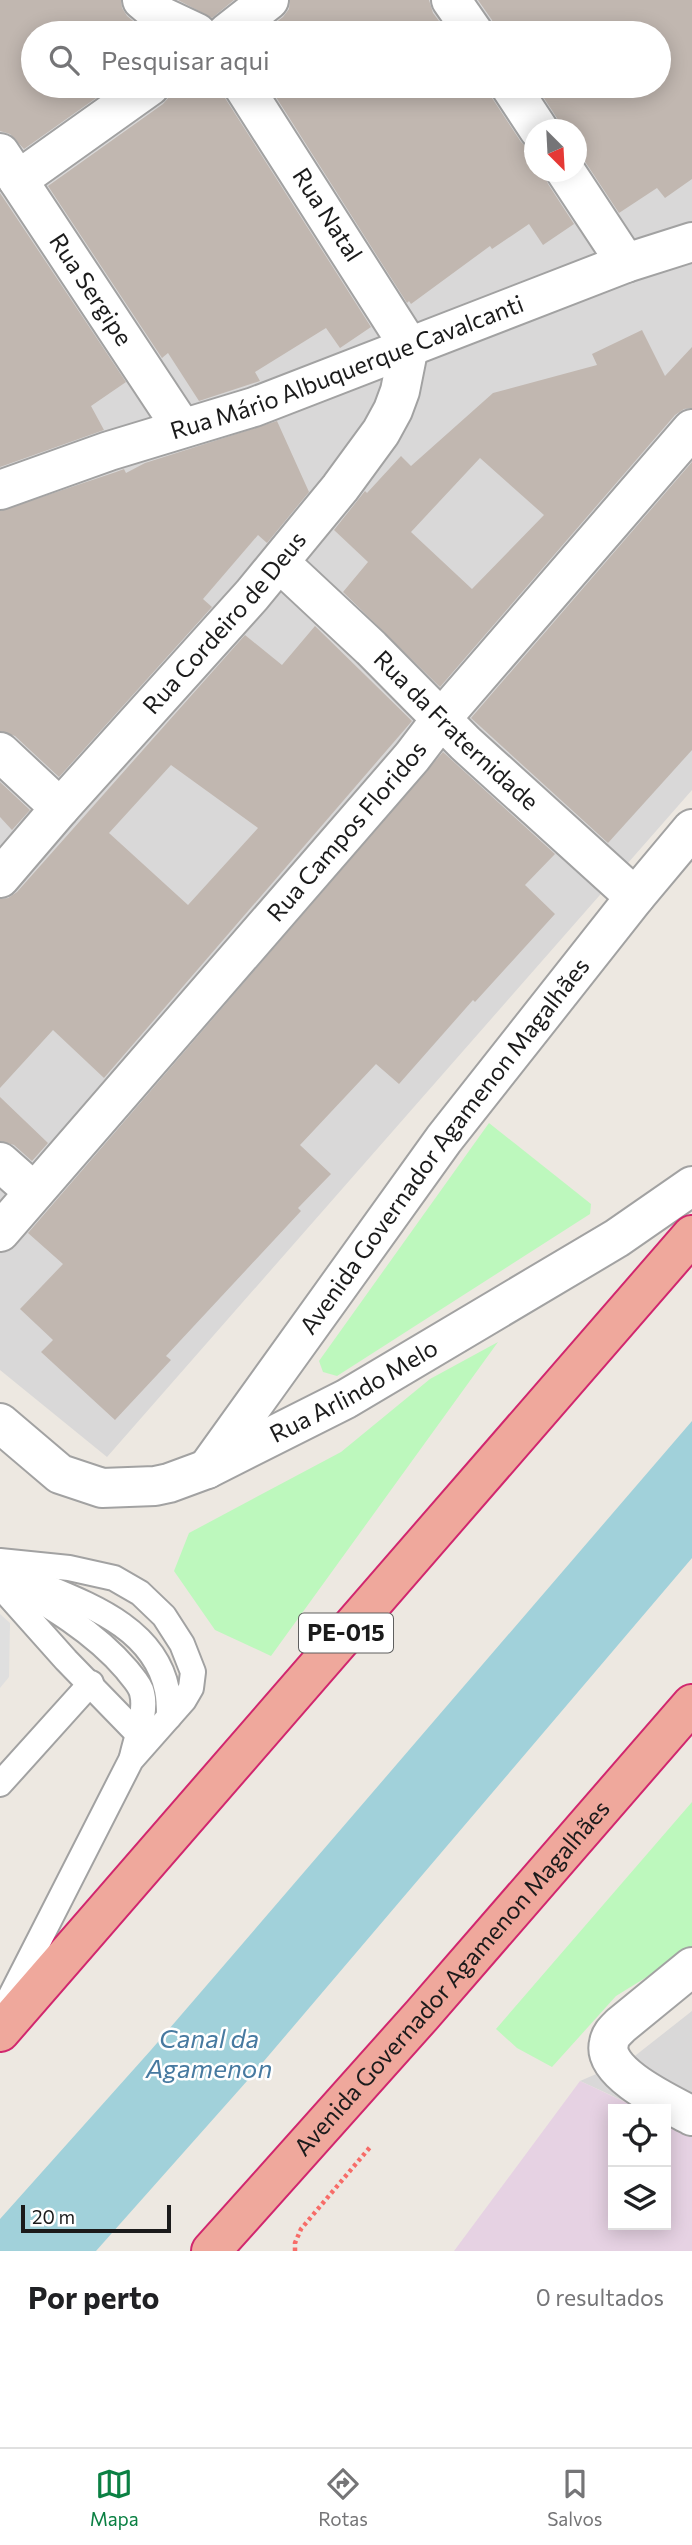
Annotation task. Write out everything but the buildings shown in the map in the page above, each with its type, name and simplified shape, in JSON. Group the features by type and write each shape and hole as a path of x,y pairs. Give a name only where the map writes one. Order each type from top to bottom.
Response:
{"highway":[{"name":"PE-015","path":"0,2032 692,1235"},
{"name":"Avenida Governador Agamenon Magalhães","path":"211,2251 431,2005 692,1704"}],"street":[{"path":"142,0 172,21"},
{"path":"242,21 269,0"},
{"path":"451,0 466,21"},
{"path":"9,167 129,98"},
{"name":"Rua Natal","path":"251,98 410,346"},
{"path":"518,98 532,119"},
{"name":"Rua Sergipe","path":"9,167 181,428"},
{"path":"573,182 626,263"},
{"name":"Rua Mário Albuquerque Cavalcanti","path":"0,490 181,428 254,407 626,263 692,242"},
{"name":"Rua Cordeiro de Deus","path":"0,878 280,563 340,488 380,432 398,400 410,346"},
{"name":"Rua Campos Floridos","path":"0,1232 692,429"},
{"name":"Rua da Fraternidade","path":"280,563 371,648 441,719 635,897"},
{"path":"0,752 60,808"},
{"name":"Avenida Governador Agamenon Magalhães","path":"206,1469 444,1139 692,829"},
{"path":"0,1162 34,1192"},
{"name":"Rua Arlindo Melo","path":"0,1423 60,1474 103,1488 155,1486 206,1469 346,1399 617,1238 692,1186"},
{"path":"692,1967 621,2025 613,2034 608,2050 611,2062 633,2082 692,2116"}],"lane":[{"path":"0,1561 69,1568 114,1578 141,1593 164,1616 182,1644 192,1672 191,1688 170,1717 131,1760"},
{"path":"0,1567 120,1622 144,1643 158,1663 167,1690 170,1717"},
{"path":"0,1577 86,1631 116,1657 137,1682 142,1692 143,1710 131,1760 0,2017"},
{"path":"0,1585 66,1660 137,1733"},
{"path":"0,1784 91,1684"}],"shaded area":[{"path":"0,0 692,0 692,790 107,1457 0,1370"},
{"path":"0,1614 10,1623 9,1677 0,1688"},
{"path":"692,2011 692,2132 671,2122 671,2104 631,2104 580,2081 631,2059"},
{"path":"580,2081 629,2104 608,2104 608,2230 671,2230 671,2124 692,2134 692,2251 454,2251"}],"green space":[{"path":"489,1123 591,1204 590,1214 337,1376 323,1372 319,1361"},
{"path":"498,1342 271,1656 215,1630 174,1571 189,1533 341,1452 430,1379"},
{"path":"692,1802 692,1949 616,1996 552,2067 517,2048 496,2029"}],"water":[{"name":"Canal da Agamenon","path":"692,1421 692,1558 247,2081 96,2251 0,2251 0,2219 151,2050"}]}
